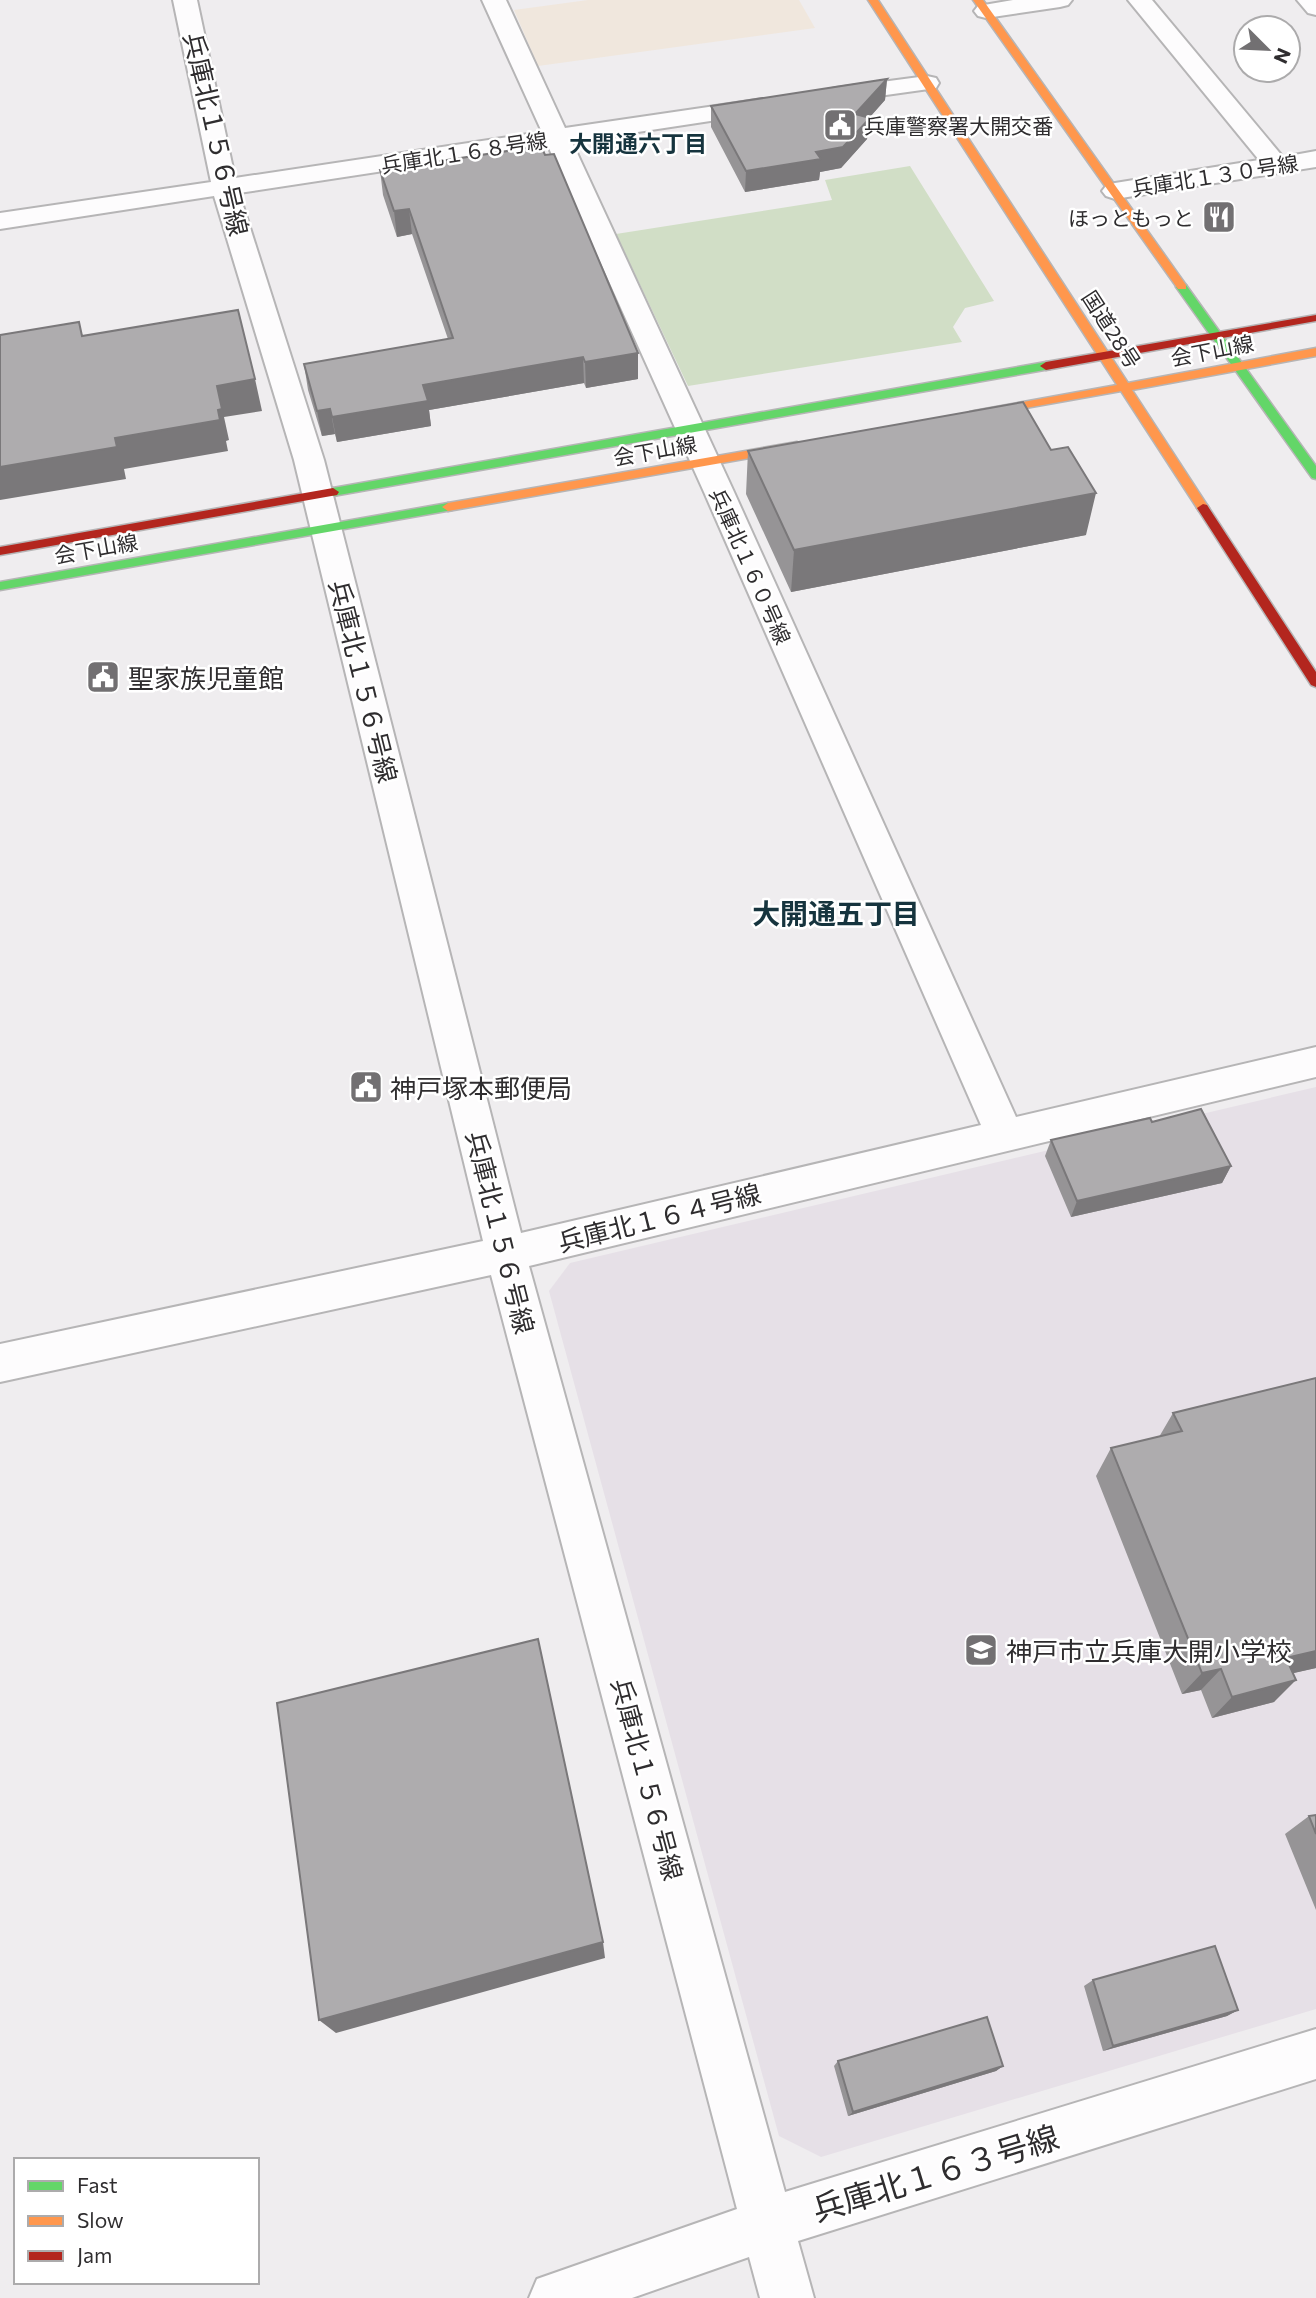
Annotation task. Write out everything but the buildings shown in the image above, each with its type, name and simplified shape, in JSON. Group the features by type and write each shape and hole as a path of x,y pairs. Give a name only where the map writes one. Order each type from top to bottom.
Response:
{"main road":[{"name":"国道28号","path":"873,0 1316,682"},
{"path":"982,6 1316,475"},
{"name":"会下山線","path":"0,586 689,430 1316,318"},
{"name":"会下山線","path":"962,417 1316,352"},
{"name":"会下山線","path":"0,551 703,463 812,444"}],"street":[{"name":"兵庫北１５６号線","path":"185,0 225,189 335,561 506,1254 787,2298"},
{"name":"兵庫北１６０号線","path":"494,0 1004,1134"},
{"path":"982,6 1060,0"},
{"path":"1140,0 1276,165"},
{"path":"1309,0 1316,8"},
{"path":"815,98 927,83"},
{"name":"兵庫北１６８号線","path":"0,221 788,102"},
{"name":"兵庫北１３０号線","path":"1115,191 1316,159"},
{"name":"兵庫北１６４号線","path":"0,1363 506,1254 1316,1062"},
{"name":"兵庫北１６３号線","path":"556,2298 768,2224 1316,2054"}],"shaded area":[{"path":"588,0 799,0 815,28 538,66 514,10"},
{"name":"神戸市立兵庫大開小学校","path":"1316,1087 1316,2009 821,2157 779,2136 549,1291 570,1263"}],"green space":[{"path":"910,166 994,301 965,308 953,327 962,342 688,386 616,234 832,200 825,180"}],"traffic: fast":[{"path":"1182,287 1316,475"},
{"path":"333,492 1046,366"},
{"path":"0,586 448,507"}],"traffic: slow":[{"path":"873,0 1203,508"},
{"path":"978,0 1182,287"},
{"path":"974,415 1316,352"},
{"path":"448,507 797,446"}],"traffic: jam":[{"path":"1046,366 1316,318"},
{"path":"0,551 333,492"},
{"path":"1203,508 1316,682"}],"place":[{"name":"兵庫警察署大開交番","path":"840,125"},
{"name":"ほっともっと","path":"1219,217"},
{"name":"聖家族児童館","path":"103,677"},
{"name":"神戸塚本郵便局","path":"366,1087"},
{"name":"神戸市立兵庫大開小学校","path":"981,1650"}],"district":[{"name":"大開通六丁目","path":"638,143"},
{"name":"大開通五丁目","path":"836,913"}]}
